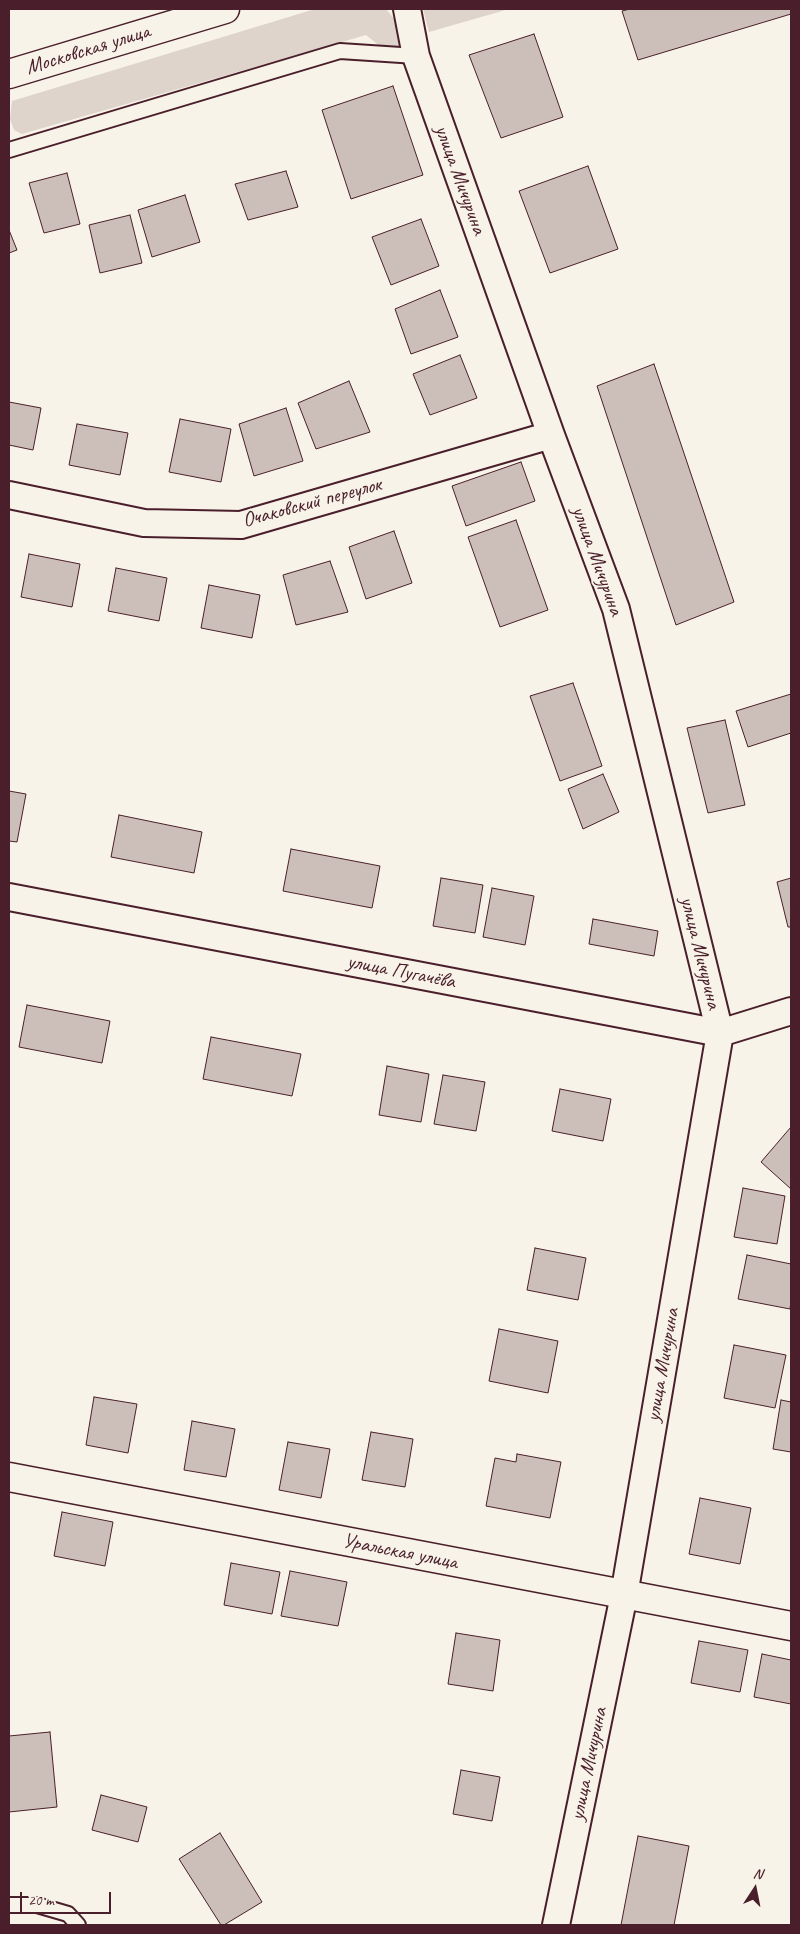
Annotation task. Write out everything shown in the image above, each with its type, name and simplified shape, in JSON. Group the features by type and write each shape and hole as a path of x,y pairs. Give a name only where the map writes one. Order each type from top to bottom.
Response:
{"street":[{"name":"Московская улица","path":"9,74 225,9"},
{"name":"улица Мичурина","path":"406,9 416,56 551,435 616,609 720,1032 624,1594 556,1925"},
{"name":"Очаковский переулок","path":"9,495 144,524 241,525 551,435"},
{"name":"улица Пугачёва","path":"9,897 720,1032 791,1011"},
{"name":"Уральская улица","path":"9,1477 791,1626"}],"lane":[{"path":"9,150 340,51 416,56"},
{"path":"9,1905 37,1905 68,1914 78,1925"}],"shaded area":[{"path":"315,9 386,9 396,21 403,44 392,48 382,48 366,35 22,134 14,130 10,119 12,101"},
{"path":"423,9 509,9 429,32"}],"building":[{"path":"630,9 791,9 791,14 638,60 622,11"},
{"path":"534,34 563,117 501,138 469,55"},
{"path":"393,86 423,175 351,199 322,110"},
{"path":"588,166 618,249 550,273 519,191"},
{"path":"286,171 298,207 248,220 235,184"},
{"path":"67,173 80,224 44,233 29,183"},
{"path":"185,195 200,242 152,257 138,210"},
{"path":"130,215 142,263 100,273 89,225"},
{"path":"421,219 439,266 391,285 372,237"},
{"path":"9,230 17,250 9,253"},
{"path":"440,290 458,337 411,354 395,309"},
{"path":"460,355 477,398 430,415 413,374"},
{"path":"654,364 734,602 676,625 597,386"},
{"path":"349,381 370,432 316,449 298,403"},
{"path":"9,402 41,408 33,450 9,445"},
{"path":"286,408 303,461 254,476 239,424"},
{"path":"180,419 231,429 221,482 169,472"},
{"path":"77,424 128,433 120,475 69,465"},
{"path":"521,462 535,501 466,526 452,486"},
{"path":"516,520 548,610 500,627 468,537"},
{"path":"394,531 412,583 366,599 349,547"},
{"path":"29,554 80,564 72,607 21,597"},
{"path":"330,561 348,612 296,625 283,575"},
{"path":"116,568 167,578 159,621 108,611"},
{"path":"209,585 260,595 252,638 201,628"},
{"path":"573,683 602,766 560,781 530,696"},
{"path":"791,694 791,733 748,747 736,711"},
{"path":"725,720 745,805 708,813 687,728"},
{"path":"603,774 619,812 583,829 568,789"},
{"path":"9,791 26,794 17,842 9,841"},
{"path":"119,815 202,832 194,873 111,857"},
{"path":"291,849 380,866 372,908 283,891"},
{"path":"441,878 483,885 475,933 433,926"},
{"path":"791,878 791,927 788,927 777,882"},
{"path":"492,888 534,896 525,945 483,937"},
{"path":"593,919 658,931 654,956 589,944"},
{"path":"27,1005 110,1021 102,1063 19,1047"},
{"path":"211,1037 301,1054 292,1096 203,1079"},
{"path":"387,1066 429,1074 421,1122 379,1115"},
{"path":"443,1075 485,1082 476,1131 434,1124"},
{"path":"560,1089 611,1099 603,1141 552,1131"},
{"path":"791,1127 791,1189 761,1162"},
{"path":"743,1188 785,1196 777,1244 734,1237"},
{"path":"535,1248 586,1258 578,1300 527,1290"},
{"path":"747,1255 791,1264 790,1309 738,1299"},
{"path":"499,1329 558,1341 548,1393 489,1381"},
{"path":"734,1345 786,1355 775,1408 724,1398"},
{"path":"94,1397 137,1404 128,1453 86,1445"},
{"path":"781,1400 791,1402 791,1452 773,1449"},
{"path":"192,1421 235,1429 226,1477 184,1470"},
{"path":"371,1432 413,1439 405,1487 362,1480"},
{"path":"288,1442 330,1449 321,1498 279,1490"},
{"path":"517,1454 561,1462 550,1518 486,1506 495,1458 516,1462"},
{"path":"700,1498 751,1508 740,1564 689,1554"},
{"path":"62,1512 113,1522 105,1566 54,1556"},
{"path":"231,1563 280,1572 272,1614 224,1605"},
{"path":"290,1571 347,1582 338,1626 281,1616"},
{"path":"456,1633 500,1640 493,1691 448,1684"},
{"path":"699,1641 748,1650 740,1692 691,1683"},
{"path":"762,1654 791,1660 791,1704 754,1697"},
{"path":"50,1732 57,1807 9,1812 9,1736"},
{"path":"461,1770 500,1777 492,1821 453,1814"},
{"path":"101,1795 147,1807 138,1842 92,1830"},
{"path":"220,1833 262,1902 224,1925 221,1925 179,1859"},
{"path":"638,1836 689,1846 674,1925 621,1925"}]}
